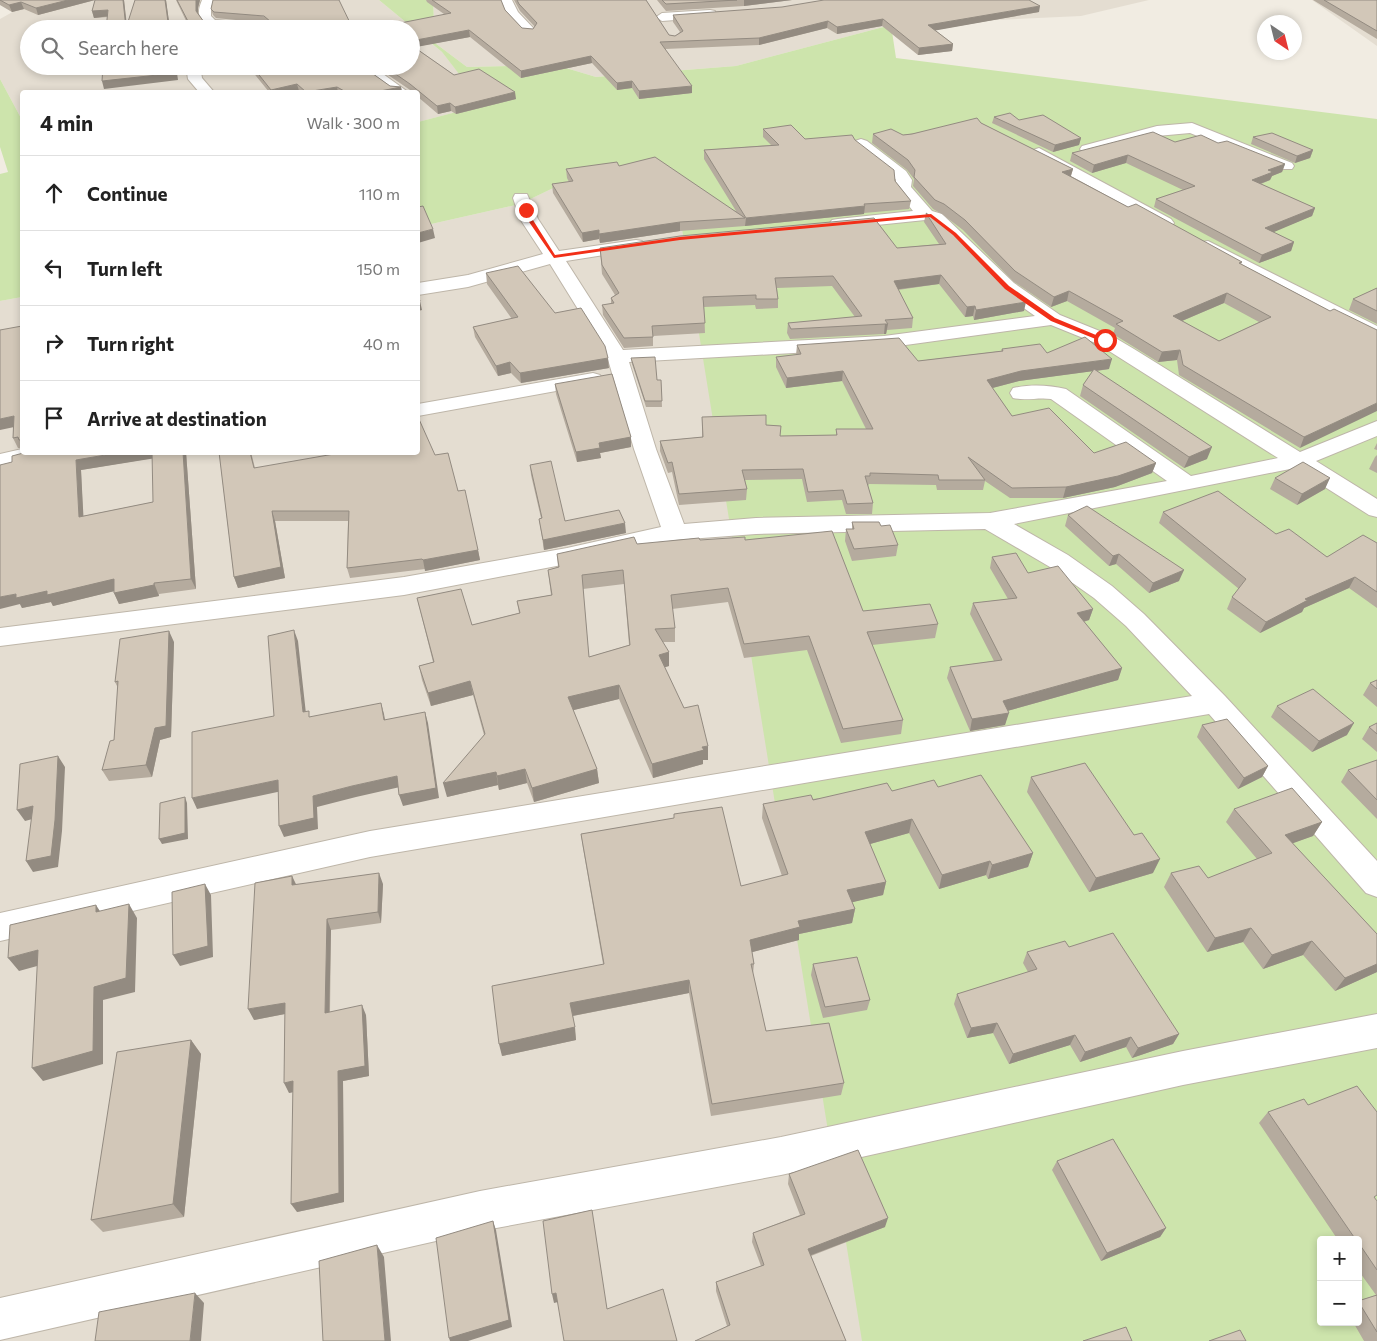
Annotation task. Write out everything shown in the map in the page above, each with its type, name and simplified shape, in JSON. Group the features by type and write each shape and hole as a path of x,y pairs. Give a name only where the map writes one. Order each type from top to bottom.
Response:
{"street":[{"path":"207,20 205,7 208,0"},
{"path":"506,0 512,13 529,31"},
{"path":"670,30 658,11 719,13"},
{"path":"194,75 195,79 205,90"},
{"path":"376,75 398,90"},
{"path":"1051,159 1157,131 1192,128 1286,166"},
{"path":"861,144 900,174 904,180 903,188 926,215"},
{"path":"1026,147 1051,159 1186,235 1377,334"},
{"path":"521,198 529,219 554,256 620,365 645,449 675,532"},
{"path":"820,226 926,215 936,218 955,234 1007,287 1053,319 1112,344 1377,510"},
{"path":"420,289 468,281 516,269 554,256 651,243"},
{"path":"420,410 620,365 884,342 1053,319"},
{"path":"1021,393 1042,391 1058,394 1187,484"},
{"path":"0,637 404,586 567,556 675,532 756,526 990,521 1297,461 1377,428"},
{"path":"0,461 27,455"},
{"path":"990,521 1059,561 1103,592 1135,620 1215,703 1377,882"},
{"path":"0,927 370,844 1215,703"},
{"path":"0,1319 480,1211 781,1156 1183,1068 1377,1031"}],"shaded area":[{"path":"34,0 379,0 403,20 20,20 20,75 420,75 420,34 442,52 484,105 420,121 420,90 20,90 20,116 0,79 0,19"},
{"path":"433,0 1149,0 1081,16 891,25 736,66 596,77 556,65 467,67 435,43"},
{"path":"1312,0 1377,0 1377,46"},
{"path":"570,180 1377,294 1377,1341 0,1341 0,301 20,297 20,455 420,455 420,227 520,204"}],"green space":[{"path":"379,0 433,0 435,43 467,67 556,65 596,77 736,66 891,25 896,58 1377,119 1377,1341 862,1341 673,173 570,180 520,204 420,227 420,121 483,105 442,52 420,34 420,20 403,20"},
{"path":"0,79 20,116 20,297 0,301 0,174 8,172 0,147"}],"building":[{"path":"0,0 68,0 36,8 21,2 9,5"},
{"path":"95,0 123,0 125,20 107,20 108,10 92,11"},
{"path":"135,0 165,0 168,20 129,20"},
{"path":"177,0 196,0 196,11 203,20 187,20"},
{"path":"213,0 339,0 349,20 269,20 264,16 214,12 211,9"},
{"path":"432,0 501,0 505,10 522,28 533,29 537,23 517,0 646,0 669,35 675,36 683,31 673,15 782,7 824,0 1029,0 1040,6 928,25 953,44 919,48 883,19 837,27 828,21 759,38 660,42 692,86 639,91 632,81 617,83 591,56 521,71 469,30 420,39 420,20 416,20 451,13"},
{"path":"662,0 737,0 666,4"},
{"path":"1324,0 1377,0 1377,31"},
{"path":"420,51 454,75 479,69 515,92 455,107 450,103 437,106 420,92 420,90 397,75 420,75"},
{"path":"102,75 158,75 102,81"},
{"path":"259,75 375,75 390,86 401,87 385,90 342,90 337,87 304,90 297,84 271,90"},
{"path":"1010,113 1019,120 1043,115 1081,138 1055,145 994,117"},
{"path":"977,118 981,123 1073,169 1062,172 1128,207 1136,204 1242,262 1239,263 1330,311 1334,309 1377,330 1377,403 1304,437 1183,365 1180,350 1162,352 1116,324 1123,321 1069,291 1054,297 1015,271 965,220 944,204 935,200 914,177 915,170 908,160 873,134 891,129 903,135","holes":["1227,293 1271,317 1219,341 1173,316"]},
{"path":"791,125 805,139 852,135 855,140 894,170 895,181 911,201 864,204 865,206 746,218 704,150 779,145 763,129"},
{"path":"1153,132 1175,142 1201,135 1218,143 1227,141 1285,164 1268,170 1273,172 1252,180 1315,208 1265,228 1294,242 1262,255 1156,199 1195,186 1128,155 1094,165 1072,153"},
{"path":"1272,133 1313,150 1297,156 1253,137"},
{"path":"655,157 745,218 680,222 599,234 599,230 582,233 552,184 573,181 566,169 617,162 619,166"},
{"path":"423,206 433,229 420,232 420,207"},
{"path":"926,213 950,230 1005,287 1026,302 976,310 975,306 967,307 941,275 894,281 913,318 885,320 888,324 791,329 788,323 862,316 833,276 775,278 778,299 756,299 756,295 703,297 705,323 652,326 653,337 624,338 602,305 614,303 611,298 619,293 602,265 600,248 680,236 874,218 897,248 946,244"},
{"path":"518,266 555,313 581,308 605,346 608,358 520,373 510,362 496,366 473,327 518,317 486,273"},
{"path":"1377,288 1377,311 1353,299"},
{"path":"20,326 20,440 18,437 13,438 14,416 0,419 0,330"},
{"path":"1085,337 1112,359 1021,371 987,380 1012,416 1049,408 1094,453 1126,442 1156,463 1118,476 1066,487 1012,488 968,457 985,480 939,480 938,475 870,473 870,476 865,476 873,503 847,504 843,490 808,492 803,469 742,470 747,489 679,494 672,462 668,463 660,441 703,437 702,417 766,415 766,425 781,426 780,436 837,435 836,429 873,429 843,371 787,378 776,357 801,354 797,345 899,338 918,361 1003,351 1002,349 1040,344 1047,353"},
{"path":"655,357 657,380 661,380 662,401 645,401 631,358"},
{"path":"1094,369 1212,447 1189,457 1083,385"},
{"path":"612,374 631,437 599,443 600,448 576,452 555,384"},
{"path":"420,421 435,455 448,453 458,491 465,490 478,550 423,560 347,568 349,511 272,511 281,567 234,577 219,455 251,455 254,468 328,455 420,455"},
{"path":"20,454 105,455 76,460 79,517 153,502 152,455 183,455 191,579 154,583 154,585 114,593 114,579 47,595 47,591 16,598 16,594 0,597 0,465 12,462 12,456"},
{"path":"551,461 565,521 619,510 625,523 543,540 539,519 542,518 530,465"},
{"path":"1303,462 1330,478 1302,494 1275,478"},
{"path":"1218,491 1276,534 1289,529 1327,557 1363,535 1377,543 1377,592 1355,577 1305,599 1308,600 1266,622 1232,597 1246,579 1163,512"},
{"path":"1087,506 1184,570 1153,583 1119,554 1113,556 1068,515"},
{"path":"852,522 879,522 881,526 890,525 898,545 854,549 846,529 854,529"},
{"path":"832,531 863,611 930,604 938,624 867,632 903,720 843,729 809,636 744,644 728,588 671,595 675,628 655,629 669,652 659,655 684,708 698,705 708,746 702,747 704,750 652,764 619,685 568,697 597,769 532,788 525,769 497,776 496,772 443,783 485,734 470,681 428,693 419,666 434,662 417,598 461,589 472,625 520,613 517,601 552,595 548,570 559,567 557,554 634,537 637,544 699,538 700,540 745,537 745,540","holes":["623,570 630,645 589,657 582,575"]},
{"path":"1016,553 1028,573 1058,566 1093,609 1077,613 1122,668 1003,701 1009,713 972,719 950,667 1002,660 973,603 1017,598 992,557"},
{"path":"294,630 303,712 309,711 309,717 381,703 384,720 425,712 436,788 399,795 397,776 352,786 313,796 314,818 279,826 278,780 192,798 192,732 274,716 268,636"},
{"path":"169,631 166,726 155,728 146,765 102,770 110,741 114,740 118,681 115,682 120,639"},
{"path":"1377,680 1377,689 1370,683"},
{"path":"1313,689 1354,723 1319,741 1277,706"},
{"path":"1227,719 1268,766 1244,778 1202,725"},
{"path":"1377,723 1377,734 1369,727"},
{"path":"58,756 51,856 26,861 33,806 17,810 20,764"},
{"path":"1377,760 1377,800 1348,770"},
{"path":"1085,763 1134,835 1142,833 1160,859 1096,878 1031,777"},
{"path":"981,775 1033,853 992,865 990,861 942,875 912,819 865,832 886,882 847,890 855,909 798,921 800,927 750,940 754,964 751,964 766,1031 829,1023 844,1083 712,1104 689,980 570,1003 575,1027 499,1044 492,986 604,964 581,834 674,818 674,814 722,807 741,886 788,874 763,804 811,795 813,800 887,783 892,791 934,780 938,787"},
{"path":"1292,788 1322,822 1285,835 1377,934 1377,964 1345,978 1312,941 1272,955 1251,928 1215,938 1171,873 1199,866 1208,878 1272,853 1234,809"},
{"path":"185,797 185,833 159,839 160,803"},
{"path":"379,873 378,912 327,919 325,1013 362,1005 365,1066 338,1071 339,1193 291,1204 293,1081 284,1083 285,1003 248,1009 255,883 292,876 292,885"},
{"path":"205,884 208,946 173,955 172,892"},
{"path":"129,904 126,978 94,987 93,1051 32,1068 38,950 8,958 10,925 96,905 96,912"},
{"path":"1113,933 1179,1034 1138,1048 1131,1037 1085,1052 1075,1035 1013,1054 997,1023 971,1028 957,994 1037,969 1027,952 1065,941 1069,947"},
{"path":"857,957 870,1000 825,1007 813,964"},
{"path":"191,1040 173,1204 91,1220 117,1052"},
{"path":"1357,1086 1377,1112 1377,1195 1374,1197 1377,1201 1377,1270 1362,1248 1362,1236 1353,1236 1268,1112 1304,1099 1308,1105"},
{"path":"1113,1139 1166,1228 1107,1253 1057,1161"},
{"path":"858,1150 888,1218 808,1249 846,1341 695,1341 730,1325 716,1282 764,1265 753,1233 805,1214 789,1174"},
{"path":"592,1210 607,1309 663,1289 677,1341 564,1341 556,1293 552,1294 543,1221"},
{"path":"493,1221 509,1320 449,1338 436,1238"},
{"path":"377,1245 385,1341 323,1341 319,1261"},
{"path":"195,1293 190,1341 95,1341 99,1312"},
{"path":"1377,1295 1377,1332 1362,1308 1362,1300"},
{"path":"1126,1327 1132,1341 1083,1341"},
{"path":"1240,1330 1246,1341 1209,1341"}],"route":[{"path":"526,210 529,219 554,256 680,238 931,216 955,234 1007,287 1053,319 1105,340"}]}
